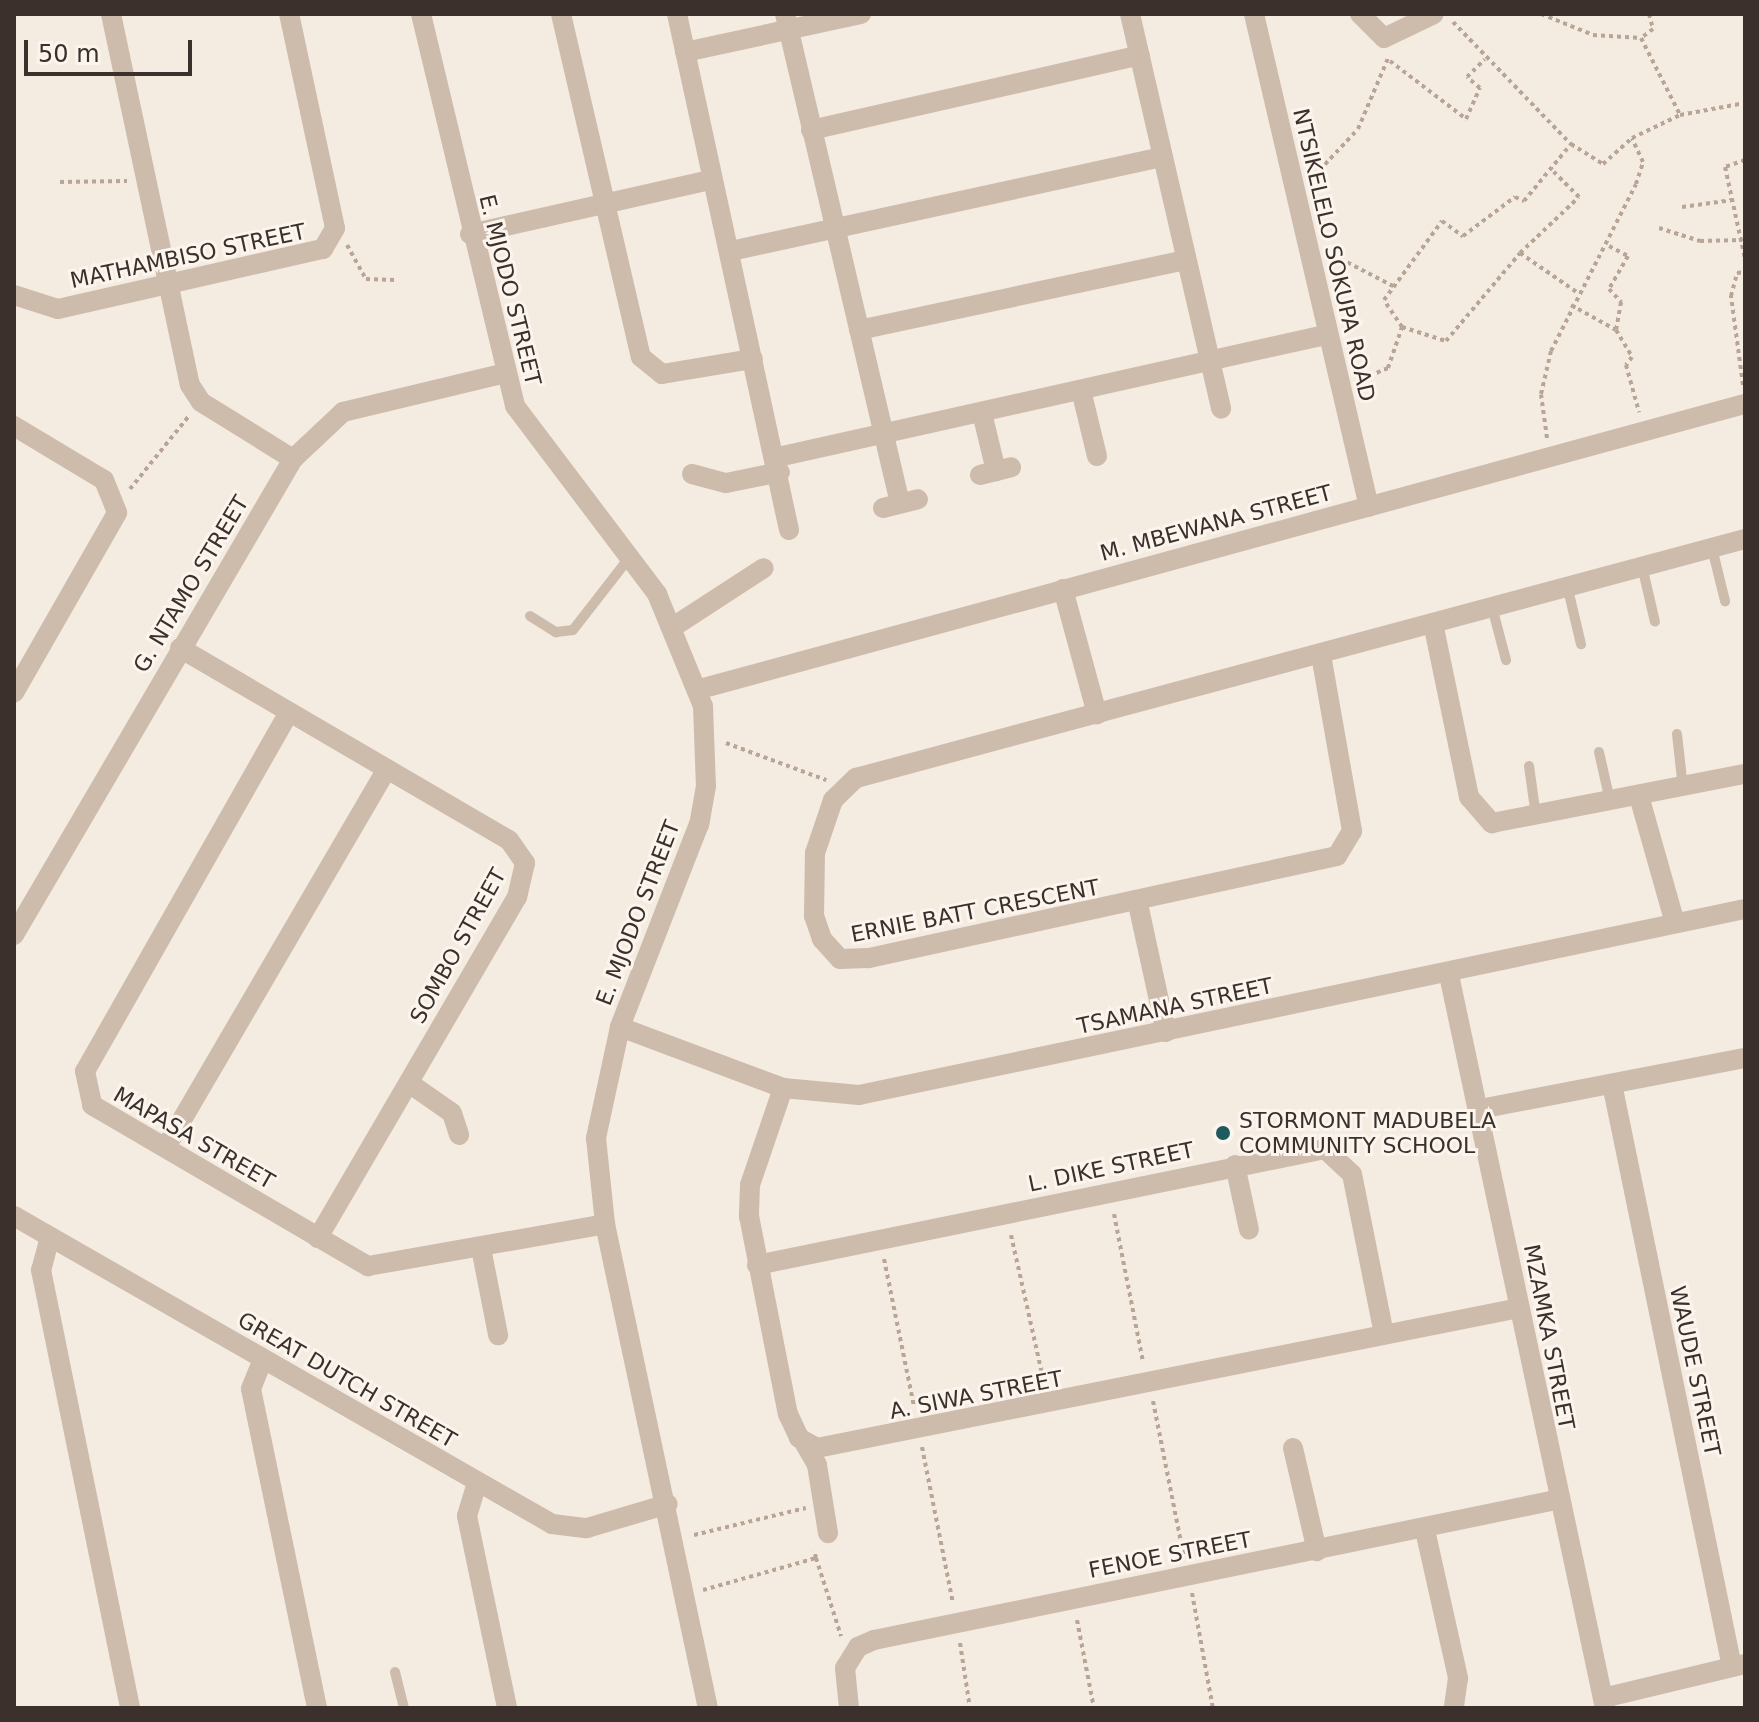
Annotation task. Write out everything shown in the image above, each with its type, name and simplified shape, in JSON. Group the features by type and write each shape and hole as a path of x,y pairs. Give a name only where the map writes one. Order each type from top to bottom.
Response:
{"street":[{"path":"111,14 190,385 201,402 293,459"},
{"name":"MATHAMBISO STREET","path":"14,295 58,309 313,256 332,234 289,14"},
{"name":"E. MJODO STREET","path":"421,14 501,374 542,450 629,558 673,627 700,689 706,732 706,786 695,836 620,1027 596,1124 605,1224 689,1592 708,1708"},
{"path":"561,14 602,203 641,357 662,374 753,359"},
{"path":"677,14 710,180 731,251 791,530"},
{"path":"685,52 787,22 861,14"},
{"path":"1130,14 1221,408"},
{"name":"NTSIKELELO SOKUPA ROAD","path":"1254,14 1325,335 1369,507"},
{"path":"1360,14 1384,38 1434,14"},
{"path":"787,22 832,231 900,503"},
{"path":"811,130 1140,55"},
{"path":"731,251 1163,157"},
{"path":"470,234 710,180"},
{"path":"859,330 1186,260"},
{"path":"692,474 726,483 884,432 982,413 1325,335"},
{"name":"G. NTAMO STREET","path":"14,935 293,459 343,412 501,374"},
{"path":"1081,390 1097,456"},
{"name":"M. MBEWANA STREET","path":"700,689 1369,507 1744,397"},
{"path":"982,413 996,471"},
{"path":"14,426 104,480 114,496 117,513 14,693"},
{"path":"843,787 889,767 1321,655 1567,585 1745,539"},
{"path":"673,627 764,568"},
{"path":"1063,589 1097,714"},
{"path":"1433,623 1476,811 1492,823 1536,818 1745,774"},
{"name":"SOMBO STREET","path":"180,648 288,714 509,840 525,863 517,897 318,1238"},
{"name":"ERNIE BATT CRESCENT","path":"843,787 823,825 812,883 820,934 840,959 1138,904 1346,850 1352,831 1321,655"},
{"name":"MAPASA STREET","path":"288,714 85,1071 92,1105 318,1238 376,1268 605,1224"},
{"path":"166,1147 386,771"},
{"path":"1639,796 1675,923"},
{"path":"1138,904 1166,1032"},
{"name":"TSAMANA STREET","path":"620,1027 783,1088 835,1096 882,1092 1449,975 1745,909"},
{"name":"MZAMKA STREET","path":"1449,975 1480,1109 1556,1500 1604,1703"},
{"path":"1480,1109 1745,1058"},
{"path":"409,1083 452,1113 459,1135"},
{"name":"WAUDE STREET","path":"1612,1084 1738,1666"},
{"path":"783,1088 750,1185 757,1265 788,1414 805,1444 823,1504 828,1533"},
{"name":"L. DIKE STREET","path":"757,1265 1315,1149 1340,1157 1354,1183 1384,1334"},
{"path":"1235,1165 1249,1230"},
{"name":"GREAT DUTCH STREET","path":"14,1216 477,1483 575,1529 668,1504"},
{"path":"50,1237 41,1270 130,1708"},
{"path":"481,1248 498,1335"},
{"name":"A. SIWA STREET","path":"805,1444 837,1448 1519,1308"},
{"path":"263,1359 251,1389 317,1708"},
{"path":"1293,1448 1317,1551"},
{"path":"477,1483 467,1516 507,1708"},
{"name":"FENOE STREET","path":"852,1653 874,1640 956,1622 1425,1530 1556,1500"},
{"path":"1425,1530 1458,1678 1454,1708"},
{"path":"849,1708 845,1668 852,1653"},
{"path":"1604,1703 1738,1666"}],"lane":[{"path":"1712,548 1725,601"},
{"path":"530,616 556,632 573,630 629,558"},
{"path":"1642,566 1655,622"},
{"path":"1567,585 1581,644"},
{"path":"1492,607 1506,660"},
{"path":"1677,734 1683,788"},
{"path":"1599,752 1610,802"},
{"path":"1529,766 1536,818"},
{"path":"395,1672 404,1708"}],"path":[{"path":"1445,14 1571,144 1603,164 1632,138 1680,115 1745,104"},
{"path":"1541,14 1593,35 1641,38 1653,29 1649,14"},
{"path":"1384,38 1390,61 1466,119 1480,88 1467,77 1485,58"},
{"path":"1641,38 1680,115"},
{"path":"1293,185 1315,176 1358,129 1390,61"},
{"path":"1549,441 1541,394 1571,305 1609,246 1643,162 1632,138"},
{"path":"1551,169 1579,197 1520,253 1446,341 1402,327 1384,300 1442,221 1463,236 1515,197 1524,201 1571,144"},
{"path":"1745,160 1725,167 1745,258"},
{"path":"60,182 146,181"},
{"path":"1682,207 1733,200"},
{"path":"1659,228 1700,241 1742,240"},
{"path":"332,234 357,254 366,279 395,280"},
{"path":"1609,246 1628,256 1609,289 1621,302 1616,330"},
{"path":"1307,252 1347,256 1393,286"},
{"path":"1520,253 1578,293"},
{"path":"1744,397 1731,296 1737,273 1745,272"},
{"path":"1571,305 1616,330 1632,357 1626,365 1641,418"},
{"path":"1339,388 1388,368 1402,327"},
{"path":"114,496 138,486 201,402"},
{"path":"706,732 843,787"},
{"path":"1107,1192 1213,1708"},
{"path":"1006,1214 1049,1405"},
{"path":"881,1240 970,1708"},
{"path":"676,1540 823,1504"},
{"path":"828,1533 811,1538 852,1653"},
{"path":"689,1592 816,1558"},
{"path":"1075,1608 1094,1708"}],"place":[{"name":"STORMONT MADUBELA COMMUNITY SCHOOL","path":"1223,1133"}]}
